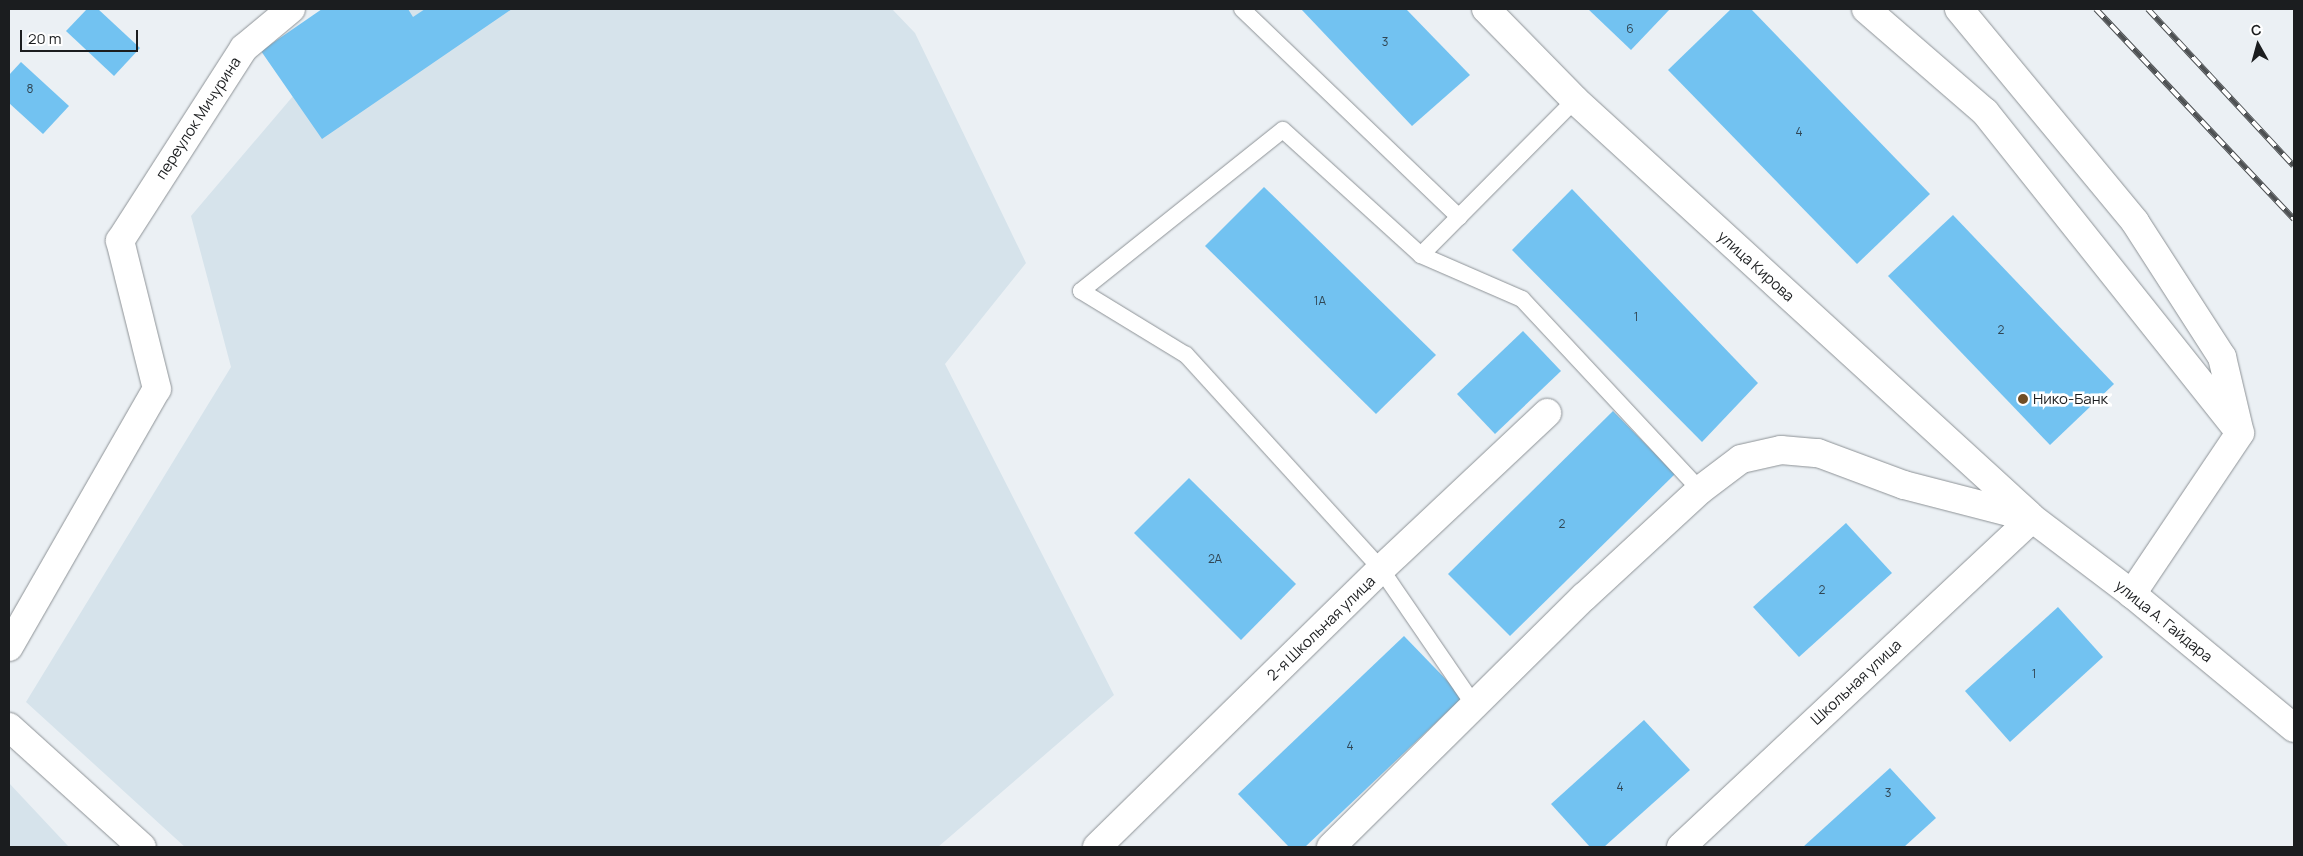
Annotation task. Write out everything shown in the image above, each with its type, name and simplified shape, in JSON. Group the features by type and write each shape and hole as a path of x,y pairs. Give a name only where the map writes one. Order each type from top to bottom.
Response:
{"street":[{"name":"переулок Мичурина","path":"9,647 156,389 120,240 244,48 291,9"},
{"name":"улица Кирова","path":"1486,9 1575,100 2032,518"},
{"path":"1866,9 1984,112 2240,433"},
{"path":"1959,9 2135,222 2222,356 2240,433 2132,594"},
{"name":"2-я Школьная улица","path":"1097,847 1381,570 1547,413"},
{"path":"1331,847 1474,705 1700,490 1741,459 1781,450 1818,453 1904,485 2032,518"},
{"name":"улица А. Гайдара","path":"2032,518 2132,594 2294,728"},
{"name":"Школьная улица","path":"1681,847 2032,518"},
{"path":"9,727 142,847"}],"lane":[{"path":"1242,9 1459,217"},
{"path":"1421,255 1575,100"},
{"path":"1474,705 1381,570 1186,355 1081,291 1283,130 1421,255 1522,299 1700,490"}],"shaded area":[{"path":"367,9 892,9 915,33 1026,263 945,364 1114,695 938,847 185,847 26,702 231,367 191,216"},
{"path":"9,783 69,847 9,847"}],"building":[{"path":"87,9 98,9 140,48 114,76 66,31"},
{"path":"322,9 408,9 413,17 425,9 512,9 322,139 261,51"},
{"path":"1301,9 1406,9 1470,75 1412,126"},
{"path":"1588,9 1670,9 1631,50"},
{"path":"1731,9 1751,9 1930,194 1857,264 1668,70"},
{"path":"21,62 69,106 43,134 9,103 9,75"},
{"path":"1264,187 1436,355 1376,414 1205,246"},
{"path":"1572,189 1758,383 1702,442 1512,250"},
{"path":"1953,215 2114,384 2050,445 1888,276"},
{"path":"1523,331 1561,371 1495,434 1457,394"},
{"path":"1613,411 1675,474 1510,636 1448,574"},
{"path":"1189,478 1296,584 1241,640 1134,533"},
{"path":"1846,523 1892,573 1799,657 1753,607"},
{"path":"2058,607 2103,657 2010,742 1965,691"},
{"path":"1404,636 1463,697 1305,847 1289,847 1238,794"},
{"path":"1644,720 1690,770 1604,847 1590,847 1551,804"},
{"path":"1890,768 1936,818 1904,847 1803,847"}],"railway":[{"path":"2096,9 2294,219"},
{"path":"2148,9 2294,166"}],"place":[{"name":"Нико-Банк","path":"2023,399"}]}
